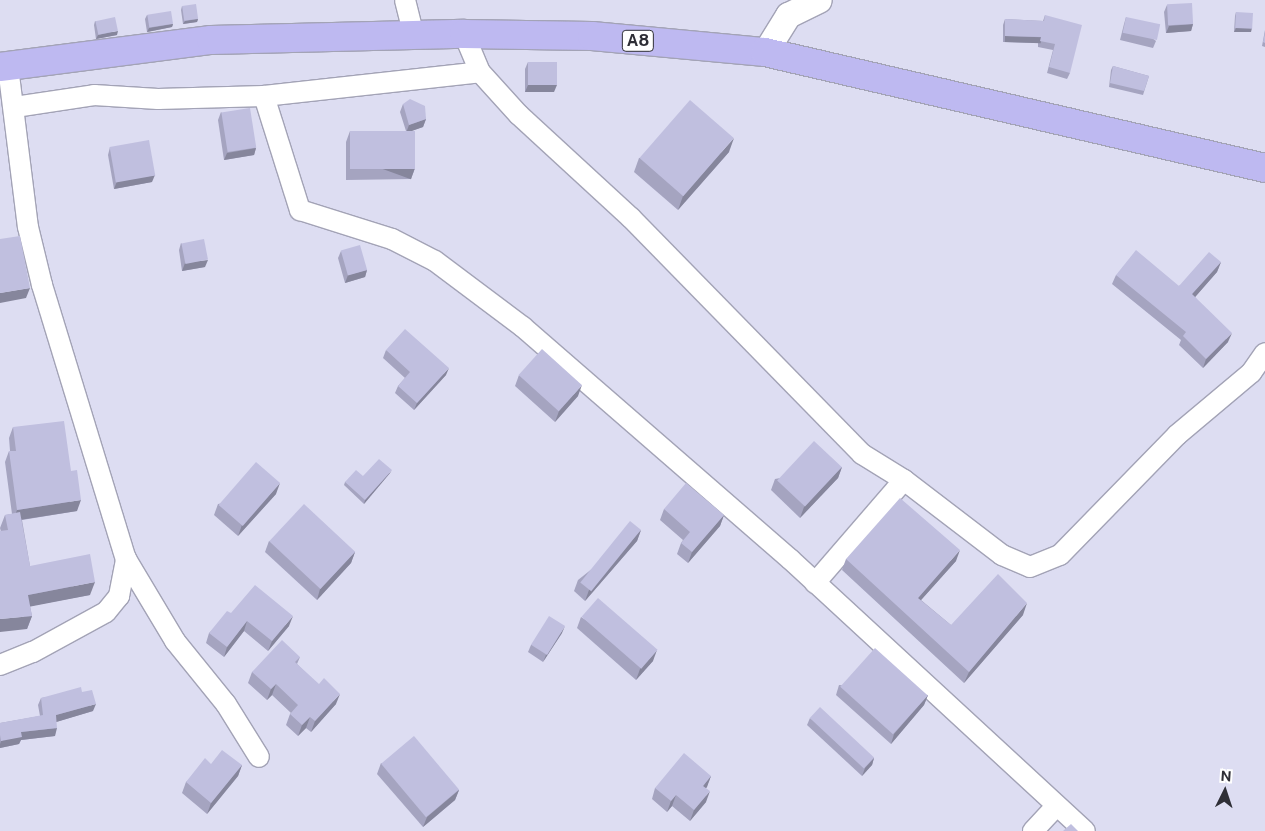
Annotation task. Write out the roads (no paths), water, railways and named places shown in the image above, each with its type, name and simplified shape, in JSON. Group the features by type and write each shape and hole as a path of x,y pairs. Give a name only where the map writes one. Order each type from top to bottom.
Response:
{"main road":[{"name":"A8","path":"4,67 211,40 464,34 592,36 765,52 1265,168"}],"street":[{"path":"406,0 414,35"},
{"path":"765,52 784,10 818,0"},
{"path":"464,34 480,72 519,115 631,218 862,454 904,480 1002,555 1030,567 1060,555 1177,435 1250,373 1265,353"},
{"path":"4,67 14,107 28,227 42,285 126,559 175,641 226,704 259,757"},
{"path":"14,107 94,95 158,99 264,96 480,72"},
{"path":"264,96 300,210 392,239 435,261 594,387 672,462 815,583 1085,831"},
{"path":"815,583 873,521 904,480"},
{"path":"0,665 48,645 106,612 119,596 126,559"},
{"path":"1032,831 1056,806"}]}
